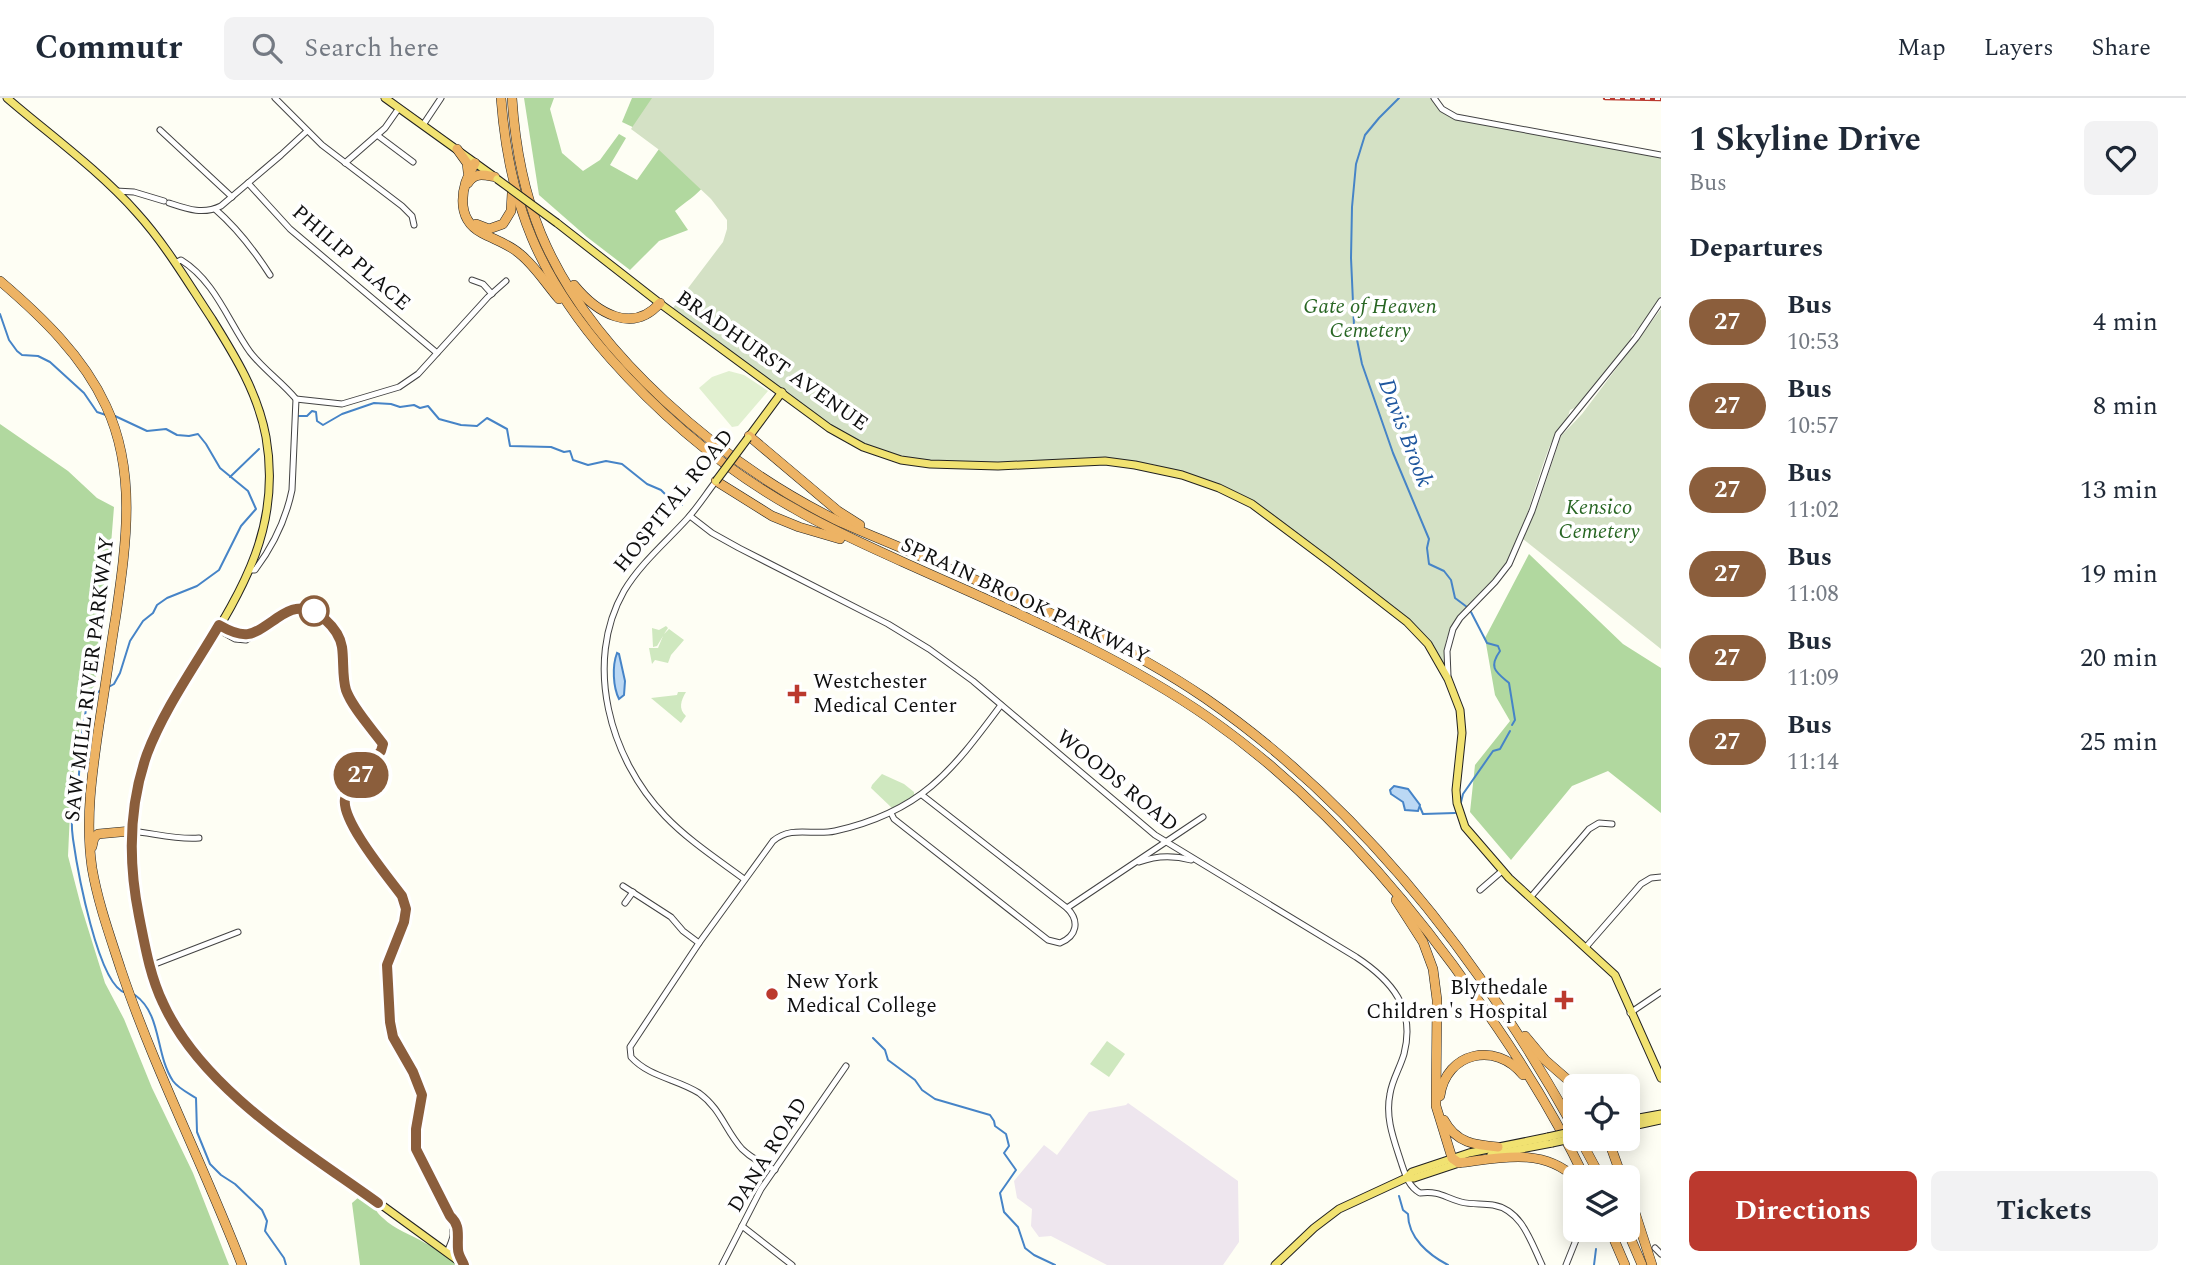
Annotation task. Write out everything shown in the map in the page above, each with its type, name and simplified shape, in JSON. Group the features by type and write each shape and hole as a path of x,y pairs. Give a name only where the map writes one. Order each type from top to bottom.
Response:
{"highway":[{"name":"SPRAIN BROOK PARKWAY","path":"501,98 512,178 524,222 541,260 583,325 649,400 711,454 792,508 871,548 1090,648 1175,695 1231,734 1281,774 1326,815 1373,865 1417,918 1467,984 1513,1052 1578,1165"},
{"name":"SPRAIN BROOK PARKWAY","path":"512,98 523,179 550,253 574,294 645,380 695,427 739,461 797,498 845,524 1098,635 1170,675 1228,714 1292,765 1352,822 1406,883 1474,971 1528,1051 1563,1111"},
{"path":"457,149 468,165 465,198 470,216 480,226 492,229 503,224 510,215 512,178"},
{"path":"477,164 463,190 462,202 470,223 480,232 523,256 583,325"},
{"path":"467,180 478,175 496,178"},
{"path":"550,253 582,294 613,316 629,320 639,318 649,314 660,303"},
{"name":"SAW MILL RIVER PARKWAY","path":"0,281 71,351 92,379 123,458 127,515 123,565 85,796 85,852 96,908 158,1081 237,1265"},
{"name":"SAW MILL RIVER PARKWAY","path":"0,288 67,354 108,415"},
{"path":"748,437 838,510 889,542"},
{"path":"716,481 754,507 778,519 871,548"},
{"name":"SAW MILL RIVER PARKWAY","path":"102,690 89,824 92,867 101,908 127,993 243,1265"},
{"path":"90,796 96,826 102,829 131,831"},
{"path":"92,867 93,843 97,835 131,831"},
{"path":"1373,865 1420,936 1433,969 1437,1000 1436,1106 1456,1160 1535,1157 1556,1164 1563,1171"},
{"path":"1474,971 1538,1053 1563,1075"},
{"path":"1498,1147 1477,1145 1463,1140 1453,1133 1445,1122 1440,1109 1440,1092 1446,1077 1456,1065 1469,1057 1479,1055 1503,1059 1517,1069 1549,1111"},
{"path":"1640,1228 1652,1265"},
{"path":"1615,1242 1625,1265"},
{"path":"1632,1242 1643,1265"}],"main road":[{"path":"7,98 116,191 147,224 241,366 264,427 269,465 269,500 262,538 250,570 165,716 149,749 137,790 131,831 132,878 150,966 161,1000 177,1031 218,1079 276,1129 464,1265"},
{"name":"BRADHURST AVENUE","path":"385,98 557,223 829,428 851,441 901,460 930,464 998,466 1078,461 1120,462 1182,474 1219,488 1268,515 1416,629 1428,644 1448,680 1460,710 1462,723 1456,790 1460,816 1472,836 1503,871 1614,975 1630,1013 1657,1060 1661,1078"},
{"name":"HOSPITAL ROAD","path":"716,481 782,392"},
{"path":"1640,1118 1661,1114"},
{"path":"1640,1124 1661,1120"},
{"path":"1456,1160 1563,1135"},
{"path":"1275,1265 1314,1228 1339,1209 1406,1178 1414,1178 1456,1160 1498,1147 1563,1140"}],"street":[{"path":"275,98 307,131 402,206 412,216 414,225"},
{"path":"423,125 441,98"},
{"path":"1434,98 1442,109 1456,117 1661,155"},
{"path":"345,163 377,135 399,108"},
{"path":"160,130 232,197"},
{"path":"116,191 134,192 195,211 215,209 307,131"},
{"path":"377,135 413,162"},
{"name":"PHILIP PLACE","path":"248,183 290,229 437,353"},
{"path":"215,209 254,249 270,275"},
{"path":"175,263 181,260 187,263 207,284 261,366 287,387 296,399 289,504 269,549 255,570 250,570"},
{"path":"472,280 483,284 492,294"},
{"path":"296,399 342,404 399,387 412,379 506,281"},
{"path":"1448,680 1447,651 1452,629 1509,564 1532,511 1559,434 1636,338 1661,301"},
{"name":"HOSPITAL ROAD","path":"716,481 690,516 634,577 614,613 608,630 605,688 622,751 646,794 664,816 687,836 744,879"},
{"name":"WOODS ROAD","path":"690,516 739,548 908,636 962,673 1146,828 1381,974 1394,990 1405,1016 1405,1052 1390,1095 1389,1118 1406,1178"},
{"path":"218,627 239,634 255,633 293,609 307,609 320,614 340,642 347,692 383,744 381,751 348,792 345,807 353,828 402,896 405,905 404,922 387,965 390,1022 393,1037 413,1072 422,1095 416,1129 416,1149 450,1216 453,1232 447,1253"},
{"path":"775,1170 746,1153 718,1111 705,1098 690,1088 648,1070 631,1057 630,1047 699,943 774,841 793,831 820,833 849,827 891,813 922,795 949,771 1001,705"},
{"path":"891,813 894,819 1048,940 1060,943 1072,935 1076,923 1067,908 922,795"},
{"path":"1067,908 1203,817"},
{"path":"1530,898 1589,829 1599,822 1612,824"},
{"path":"1146,828 1154,841 1150,852"},
{"path":"131,831 199,838"},
{"path":"1133,864 1148,858 1169,856 1206,866"},
{"path":"1480,890 1503,871"},
{"path":"1586,947 1642,884 1651,878 1661,877"},
{"path":"624,886 671,917 699,943"},
{"path":"625,903 633,892"},
{"path":"150,966 238,932"},
{"path":"1630,1013 1661,992"},
{"name":"DANA ROAD","path":"722,1265 753,1203 846,1066"},
{"path":"1406,1178 1420,1193 1439,1192 1464,1203 1493,1205 1510,1210 1522,1225 1542,1265"},
{"path":"450,1216 456,1221 459,1230 458,1250 464,1265"},
{"path":"742,1226 792,1265"},
{"path":"447,1253 452,1251 458,1242"},
{"path":"1566,1265 1575,1242"},
{"path":"1655,1248 1661,1254"}],"shaded area":[{"path":"1128,1103 1238,1181 1239,1242 1223,1265 1107,1265 1051,1236 1039,1237 1031,1226 1032,1209 1017,1198 1014,1181 1044,1145 1057,1155 1089,1112"}],"green space":[{"path":"524,98 554,98 550,109 562,153 583,171 600,160 619,134 626,138 610,165 637,180 659,149 704,186 675,211 688,230 659,241 630,270 587,237 539,195"},
{"path":"632,98 657,98 641,131 622,122"},
{"name":"Gate of Heaven Cemetery","path":"652,98 1431,98 1439,109 1452,118 1661,156 1661,296 1630,341 1577,407 1570,410 1549,448 1521,532 1509,559 1456,620 1445,648 1444,667 1433,644 1412,623 1268,512 1241,494 1209,480 1152,464 1106,458 971,463 917,460 872,448 823,420 673,308 723,242 727,220 711,199 658,149 631,129"},
{"name":"Kensico Cemetery","path":"1661,309 1661,649 1523,539 1539,502 1561,436 1582,414"},
{"path":"729,371 744,375 768,391 738,426 732,427 699,388 712,377"},
{"path":"0,424 68,471 97,498 114,507 95,685 83,701 71,790 68,856 105,983 124,1019 152,1088 193,1173 229,1265 0,1265"},
{"path":"1529,554 1623,644 1661,668 1661,813 1608,771 1572,786 1511,860 1470,812 1475,765 1510,721 1495,695 1485,638"},
{"path":"666,626 668,628 664,634 669,629 684,640 671,655 668,663 655,660 652,664 649,648 658,648 663,636 657,646 653,647 652,628 659,630"},
{"path":"678,692 686,692 681,704 686,716 681,723 651,698 677,695"},
{"path":"882,774 904,784 914,792 914,796 892,808 871,788"},
{"path":"1107,1041 1125,1054 1109,1077 1090,1064"},
{"path":"359,1197 368,1201 392,1225 433,1247 457,1265 360,1265 352,1203"}],"water":[{"path":"617,653 625,681 624,695 619,699 614,676"},
{"path":"1394,786 1408,789 1420,805 1418,811 1405,810 1403,802 1391,794 1390,790"}],"waterway":[{"name":"Davis Brook","path":"1399,98 1365,135 1356,164 1351,258 1354,325 1362,364 1393,453 1429,539 1429,564 1444,571 1451,580 1455,598 1467,607"},
{"path":"0,314 9,340 17,351 22,355 38,356 50,362 84,393 97,412 106,415"},
{"path":"299,416 316,412 317,421 323,425 342,414 374,403 400,407 428,406 439,419 461,425 477,426 487,418 507,429 510,446 551,447 564,452 570,451 573,460 588,465 606,461 622,464 647,484 682,505"},
{"path":"107,688 114,684 120,673 130,641 143,621 167,598 197,586 219,570 241,526 256,509 248,491 220,468 198,434 177,435 166,429 147,431 115,416"},
{"path":"230,477 259,449"},
{"name":"Davis Brook","path":"1471,612 1487,643 1498,646 1500,651 1494,666 1497,673 1509,683 1515,720 1512,725"},
{"path":"102,690 90,696 84,717 79,778 73,797 72,833 84,898 98,949 116,986 126,993"},
{"name":"Davis Brook","path":"1461,802 1463,794 1493,751 1500,749 1510,731"},
{"name":"Davis Brook","path":"1420,807 1423,814 1455,813"},
{"path":"135,995 150,1013 163,1059 173,1081 196,1098 197,1132 210,1164 262,1210 267,1221 265,1231 286,1265"},
{"path":"873,1038 885,1050 888,1060 915,1080 922,1090 935,1099 990,1115 995,1126 1006,1134 1009,1146 1004,1153 1016,1170 1000,1193 1004,1212 1018,1227 1025,1248 1055,1265"},
{"path":"1399,1196 1416,1238 1427,1251 1448,1265"},
{"path":"1594,1265 1596,1249"}],"railway":[{"path":"1605,98 1661,99"}],"bus line":[{"name":"27","path":"378,1203 276,1129 198,1059 170,1019 156,987 132,878 132,819 142,769 162,722 219,625 234,633 255,633 297,608 320,614 338,637 342,647 347,692 383,744 381,751 348,792 345,807 353,828 402,896 405,905 404,922 388,958 386,971 390,1022 393,1037 413,1072 422,1095 416,1129 416,1149 450,1216 456,1221 459,1230 458,1250 464,1265"}],"place":[{"name":"Westchester Medical Center","path":"797,694"},
{"name":"New York Medical College","path":"772,994"},
{"name":"Blythedale Children's Hospital","path":"1564,1000"}]}
